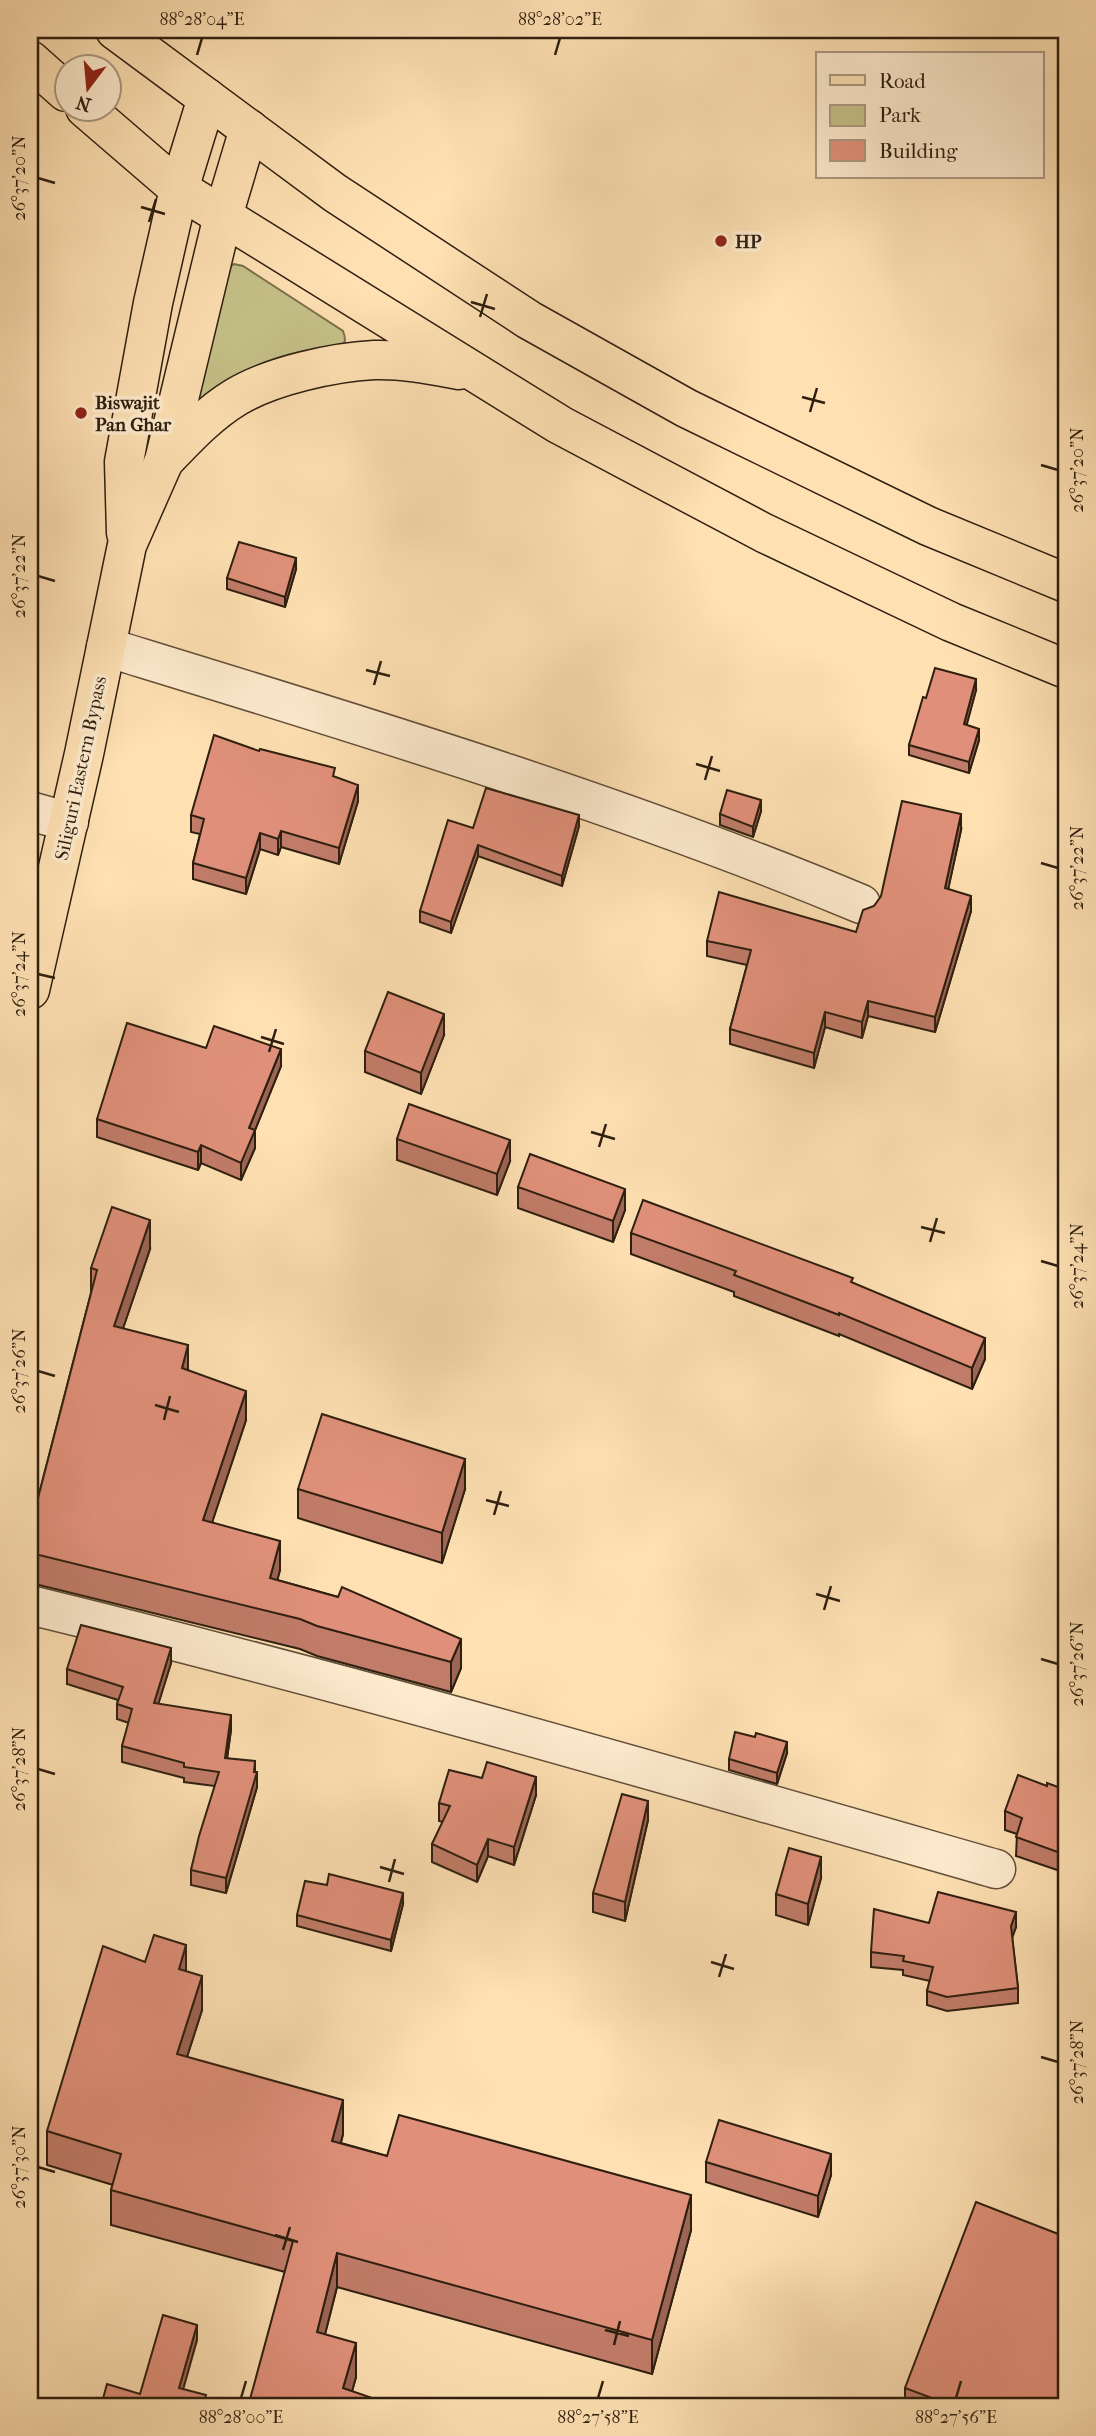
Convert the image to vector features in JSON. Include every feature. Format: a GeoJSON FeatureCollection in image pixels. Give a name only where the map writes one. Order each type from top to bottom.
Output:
{"type":"FeatureCollection","features":[{"type":"Feature","properties":{"kind":"main road"},"geometry":{"type":"LineString","coordinates":[[115,30],[335,193],[528,320],[686,408],[928,526],[1066,583]]}},
{"type":"Feature","properties":{"kind":"main road"},"geometry":{"type":"LineString","coordinates":[[30,61],[52,80]]}},
{"type":"Feature","properties":{"kind":"main road","name":"Siliguri Eastern Bypass"},"geometry":{"type":"LineString","coordinates":[[127,545],[124,462],[153,303],[180,189],[207,98]]}},
{"type":"Feature","properties":{"kind":"main road"},"geometry":{"type":"LineString","coordinates":[[101,122],[180,189],[560,425],[764,533],[951,622],[1066,669]]}},
{"type":"Feature","properties":{"kind":"main road","name":"Siliguri Eastern Bypass"},"geometry":{"type":"LineString","coordinates":[[30,990],[69,822],[127,545],[164,461],[223,216],[249,129]]}},
{"type":"Feature","properties":{"kind":"main road"},"geometry":{"type":"LineString","coordinates":[[164,461],[203,422],[237,397],[299,371],[374,360],[420,363],[475,372]]}},
{"type":"Feature","properties":{"kind":"street"},"geometry":{"type":"LineString","coordinates":[[106,648],[457,757],[653,824],[862,904]]}},
{"type":"Feature","properties":{"kind":"street"},"geometry":{"type":"LineString","coordinates":[[30,811],[69,822]]}},
{"type":"Feature","properties":{"kind":"street"},"geometry":{"type":"LineString","coordinates":[[30,1605],[221,1651],[646,1768],[996,1869]]}},
{"type":"Feature","properties":{"kind":"green space"},"geometry":{"type":"Polygon","coordinates":[[[234,264],[243,266],[343,331],[345,341],[338,348],[304,351],[262,364],[237,376],[201,402],[197,400],[230,267],[234,264]]]}},
{"type":"Feature","properties":{"kind":"building"},"geometry":{"type":"Polygon","coordinates":[[[1066,392],[1066,412],[1060,410],[1066,392]]]}},
{"type":"Feature","properties":{"kind":"building"},"geometry":{"type":"Polygon","coordinates":[[[239,542],[296,558],[285,597],[227,578],[239,542]]]}},
{"type":"Feature","properties":{"kind":"building"},"geometry":{"type":"Polygon","coordinates":[[[935,668],[976,679],[964,724],[979,729],[969,762],[909,745],[935,668]]]}},
{"type":"Feature","properties":{"kind":"building"},"geometry":{"type":"Polygon","coordinates":[[[214,735],[259,751],[260,749],[335,768],[333,776],[358,785],[339,848],[281,831],[278,839],[260,833],[246,878],[193,863],[204,819],[191,815],[214,735]]]}},
{"type":"Feature","properties":{"kind":"building"},"geometry":{"type":"Polygon","coordinates":[[[486,788],[579,815],[562,876],[478,845],[451,922],[420,911],[448,820],[473,828],[486,788]]]}},
{"type":"Feature","properties":{"kind":"building"},"geometry":{"type":"Polygon","coordinates":[[[727,790],[761,800],[753,827],[720,814],[727,790]]]}},
{"type":"Feature","properties":{"kind":"building"},"geometry":{"type":"Polygon","coordinates":[[[902,801],[961,814],[945,888],[971,896],[935,1017],[868,1001],[862,1022],[825,1012],[814,1053],[730,1029],[751,950],[707,941],[719,892],[856,932],[863,910],[874,906],[881,896],[902,801]]]}},
{"type":"Feature","properties":{"kind":"building"},"geometry":{"type":"Polygon","coordinates":[[[388,992],[444,1014],[421,1073],[365,1051],[388,992]]]}},
{"type":"Feature","properties":{"kind":"building"},"geometry":{"type":"Polygon","coordinates":[[[127,1023],[206,1048],[214,1026],[281,1049],[249,1128],[255,1130],[241,1163],[201,1145],[198,1152],[97,1119],[127,1023]]]}},
{"type":"Feature","properties":{"kind":"building"},"geometry":{"type":"Polygon","coordinates":[[[409,1104],[510,1140],[497,1174],[397,1139],[409,1104]]]}},
{"type":"Feature","properties":{"kind":"building"},"geometry":{"type":"Polygon","coordinates":[[[530,1154],[625,1189],[613,1221],[518,1187],[530,1154]]]}},
{"type":"Feature","properties":{"kind":"building"},"geometry":{"type":"Polygon","coordinates":[[[643,1200],[853,1278],[851,1282],[985,1338],[972,1368],[839,1313],[734,1275],[736,1271],[631,1233],[643,1200]]]}},
{"type":"Feature","properties":{"kind":"building"},"geometry":{"type":"Polygon","coordinates":[[[112,1207],[150,1220],[114,1326],[188,1345],[182,1368],[246,1391],[203,1520],[280,1541],[270,1578],[338,1597],[342,1587],[461,1639],[451,1662],[300,1619],[30,1554],[30,1529],[97,1270],[91,1268],[112,1207]]]}},
{"type":"Feature","properties":{"kind":"building"},"geometry":{"type":"Polygon","coordinates":[[[322,1414],[465,1459],[442,1533],[298,1489],[322,1414]]]}},
{"type":"Feature","properties":{"kind":"building"},"geometry":{"type":"Polygon","coordinates":[[[81,1625],[171,1648],[154,1703],[231,1715],[225,1758],[255,1761],[254,1772],[257,1772],[226,1878],[191,1870],[219,1772],[184,1767],[184,1763],[122,1746],[132,1709],[117,1704],[123,1687],[67,1669],[81,1625]]]}},
{"type":"Feature","properties":{"kind":"building"},"geometry":{"type":"Polygon","coordinates":[[[735,1732],[755,1737],[756,1733],[787,1742],[777,1773],[729,1759],[735,1732]]]}},
{"type":"Feature","properties":{"kind":"building"},"geometry":{"type":"Polygon","coordinates":[[[487,1762],[536,1777],[514,1847],[488,1839],[477,1865],[432,1844],[450,1806],[439,1803],[449,1770],[482,1778],[487,1762]]]}},
{"type":"Feature","properties":{"kind":"building"},"geometry":{"type":"Polygon","coordinates":[[[1018,1775],[1066,1790],[1066,1855],[1016,1837],[1022,1818],[1005,1811],[1018,1775]]]}},
{"type":"Feature","properties":{"kind":"building"},"geometry":{"type":"Polygon","coordinates":[[[622,1794],[648,1801],[625,1902],[593,1893],[622,1794]]]}},
{"type":"Feature","properties":{"kind":"building"},"geometry":{"type":"Polygon","coordinates":[[[789,1848],[821,1857],[808,1904],[776,1894],[789,1848]]]}},
{"type":"Feature","properties":{"kind":"building"},"geometry":{"type":"Polygon","coordinates":[[[329,1874],[403,1893],[391,1940],[297,1915],[305,1881],[327,1885],[329,1874]]]}},
{"type":"Feature","properties":{"kind":"building"},"geometry":{"type":"Polygon","coordinates":[[[938,1892],[1016,1912],[1011,1926],[1018,1988],[947,1997],[927,1991],[933,1967],[903,1961],[904,1956],[871,1952],[874,1909],[929,1923],[938,1892]]]}},
{"type":"Feature","properties":{"kind":"building"},"geometry":{"type":"Polygon","coordinates":[[[154,1935],[186,1945],[179,1969],[202,1976],[177,2054],[343,2100],[332,2141],[387,2156],[399,2115],[691,2195],[652,2340],[337,2253],[317,2332],[356,2343],[343,2388],[378,2400],[375,2406],[257,2406],[249,2403],[293,2241],[111,2190],[121,2154],[47,2131],[103,1946],[145,1962],[154,1935]]]}},
{"type":"Feature","properties":{"kind":"building"},"geometry":{"type":"Polygon","coordinates":[[[719,2120],[831,2154],[818,2196],[706,2162],[719,2120]]]}},
{"type":"Feature","properties":{"kind":"building"},"geometry":{"type":"Polygon","coordinates":[[[976,2202],[1066,2237],[1066,2406],[953,2406],[905,2388],[976,2202]]]}},
{"type":"Feature","properties":{"kind":"building"},"geometry":{"type":"Polygon","coordinates":[[[163,2315],[197,2325],[179,2388],[206,2395],[203,2406],[101,2406],[107,2384],[140,2394],[163,2315]]]}},
{"type":"Feature","properties":{"kind":"place","name":"HP"},"geometry":{"type":"Point","coordinates":[721,241]}},
{"type":"Feature","properties":{"kind":"place","name":"Biswajit Pan Ghar"},"geometry":{"type":"Point","coordinates":[81,413]}}]}
